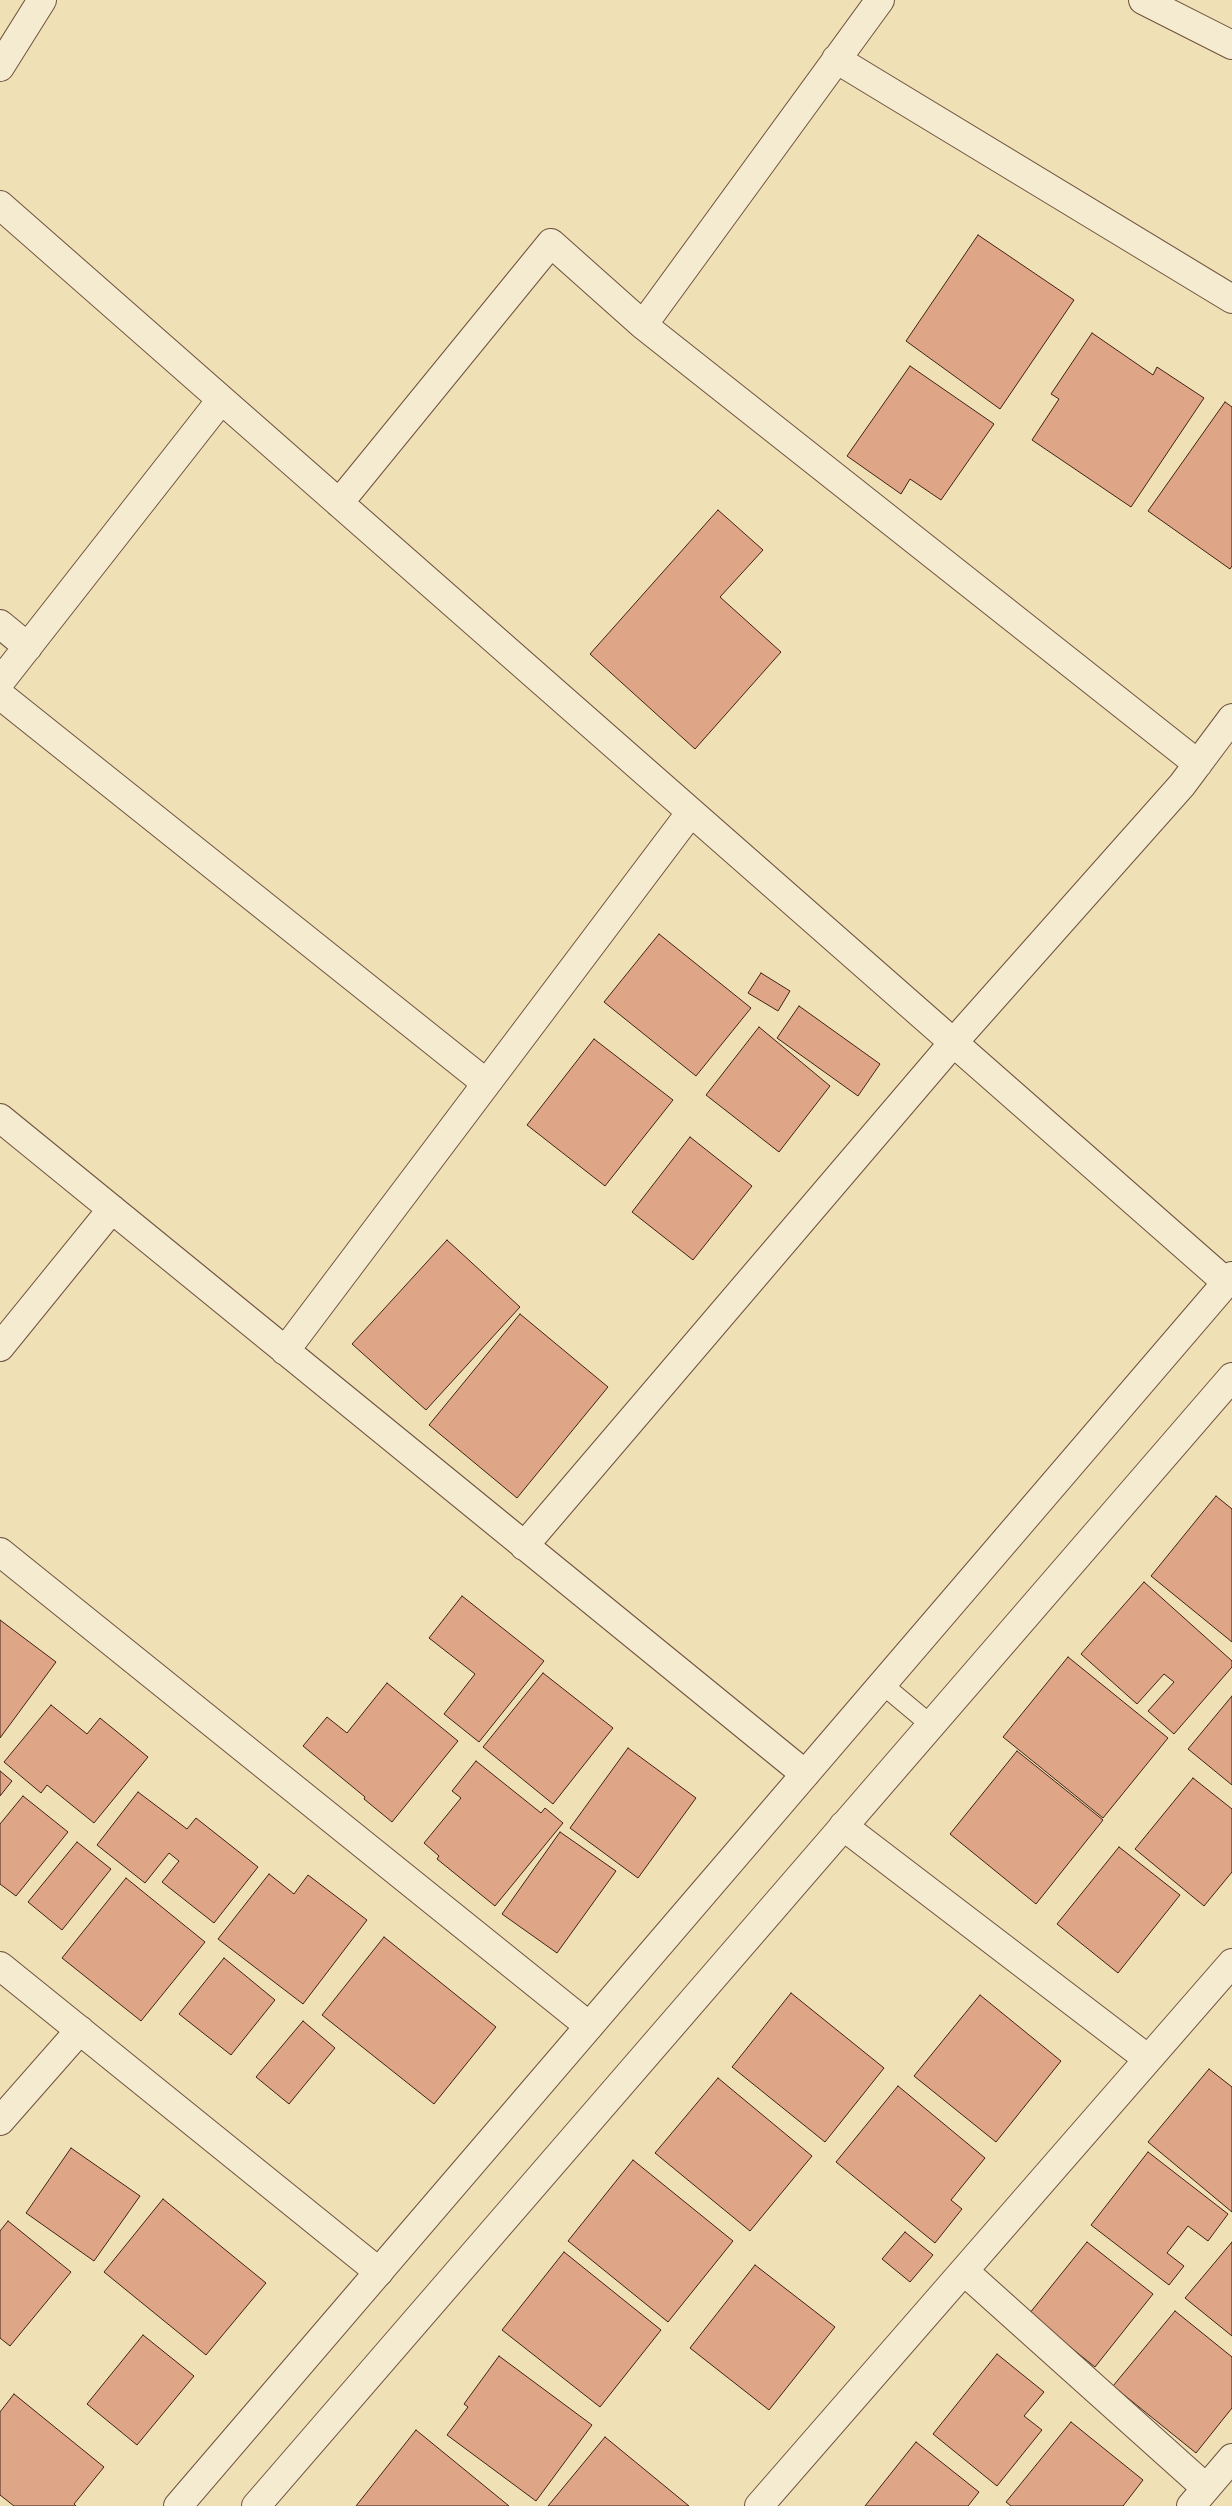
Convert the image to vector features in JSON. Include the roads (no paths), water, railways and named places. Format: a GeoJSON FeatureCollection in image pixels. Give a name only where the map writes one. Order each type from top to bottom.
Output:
{"type":"FeatureCollection","features":[{"type":"Feature","properties":{"kind":"street"},"geometry":{"type":"LineString","coordinates":[[0,67],[42,0]]}},
{"type":"Feature","properties":{"kind":"street"},"geometry":{"type":"LineString","coordinates":[[643,325],[880,0]]}},
{"type":"Feature","properties":{"kind":"street"},"geometry":{"type":"LineString","coordinates":[[1143,0],[1232,45]]}},
{"type":"Feature","properties":{"kind":"street"},"geometry":{"type":"LineString","coordinates":[[836,59],[1232,299]]}},
{"type":"Feature","properties":{"kind":"street"},"geometry":{"type":"LineString","coordinates":[[0,206],[954,1043],[1229,1279],[178,2506]]}},
{"type":"Feature","properties":{"kind":"street"},"geometry":{"type":"LineString","coordinates":[[339,503],[551,243],[643,325],[1198,764]]}},
{"type":"Feature","properties":{"kind":"street"},"geometry":{"type":"LineString","coordinates":[[0,682],[221,400]]}},
{"type":"Feature","properties":{"kind":"street"},"geometry":{"type":"LineString","coordinates":[[0,624],[28,647]]}},
{"type":"Feature","properties":{"kind":"street"},"geometry":{"type":"LineString","coordinates":[[0,695],[486,1083]]}},
{"type":"Feature","properties":{"kind":"street"},"geometry":{"type":"LineString","coordinates":[[524,1546],[954,1043],[1182,785],[1232,718]]}},
{"type":"Feature","properties":{"kind":"street"},"geometry":{"type":"LineString","coordinates":[[285,1350],[691,812]]}},
{"type":"Feature","properties":{"kind":"street"},"geometry":{"type":"LineString","coordinates":[[0,1118],[805,1774]]}},
{"type":"Feature","properties":{"kind":"street"},"geometry":{"type":"LineString","coordinates":[[0,1348],[112,1209]]}},
{"type":"Feature","properties":{"kind":"street"},"geometry":{"type":"LineString","coordinates":[[256,2506],[1232,1377]]}},
{"type":"Feature","properties":{"kind":"street"},"geometry":{"type":"LineString","coordinates":[[0,1552],[589,2026]]}},
{"type":"Feature","properties":{"kind":"street"},"geometry":{"type":"LineString","coordinates":[[843,1826],[1148,2059]]}},
{"type":"Feature","properties":{"kind":"street"},"geometry":{"type":"LineString","coordinates":[[759,2506],[1232,1963]]}},
{"type":"Feature","properties":{"kind":"street"},"geometry":{"type":"LineString","coordinates":[[0,1966],[379,2272]]}},
{"type":"Feature","properties":{"kind":"street"},"geometry":{"type":"LineString","coordinates":[[0,2121],[80,2030]]}},
{"type":"Feature","properties":{"kind":"street"},"geometry":{"type":"LineString","coordinates":[[964,2271],[1199,2497],[1232,2458]]}},
{"type":"Feature","properties":{"kind":"lane"},"geometry":{"type":"LineString","coordinates":[[882,1684],[931,1725]]}}]}
